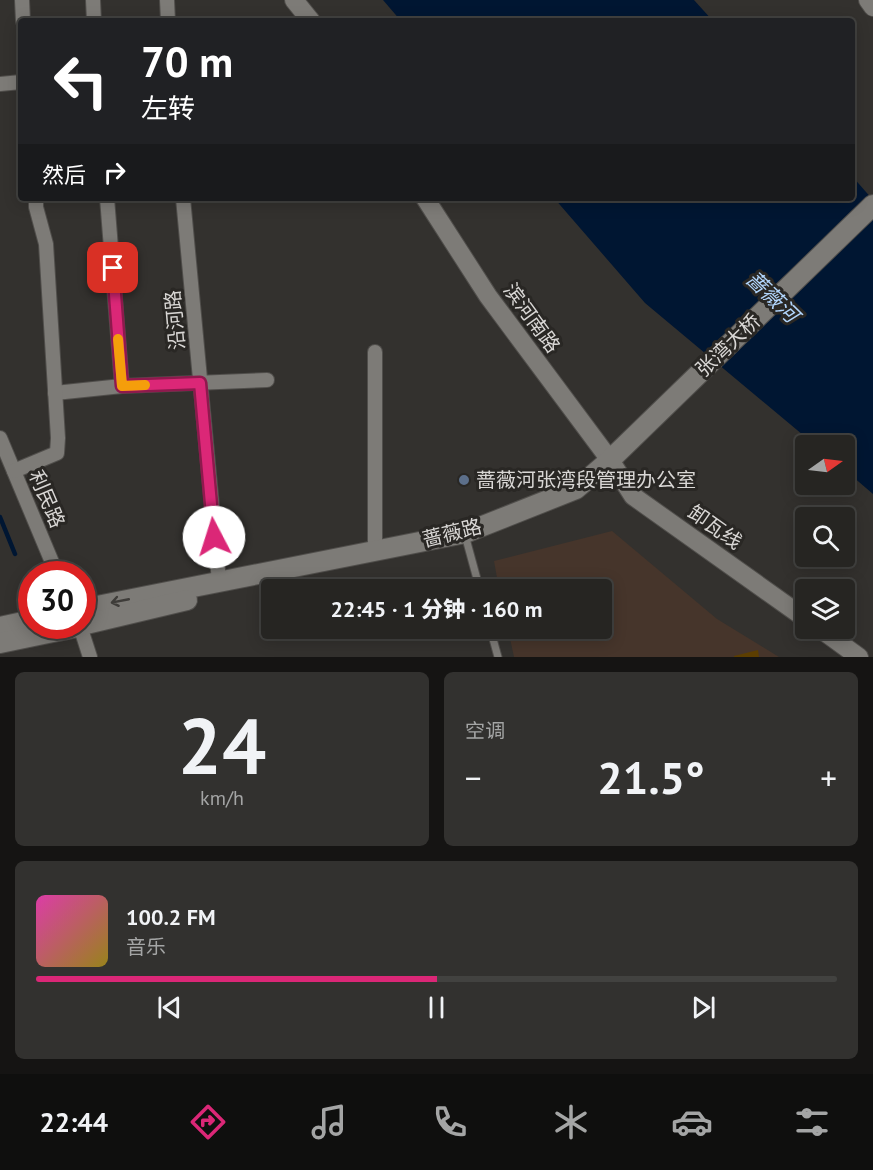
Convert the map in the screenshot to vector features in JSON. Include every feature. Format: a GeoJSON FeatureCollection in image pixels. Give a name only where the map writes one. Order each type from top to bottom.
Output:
{"type":"FeatureCollection","features":[{"type":"Feature","properties":{"kind":"main road","name":"张湾大桥"},"geometry":{"type":"LineString","coordinates":[[610,460],[873,204]]}},
{"type":"Feature","properties":{"kind":"main road","name":"蔷薇路"},"geometry":{"type":"LineString","coordinates":[[96,606],[465,533],[576,489],[610,460]]}},
{"type":"Feature","properties":{"kind":"main road","name":"蔷薇路"},"geometry":{"type":"LineString","coordinates":[[96,622],[227,591],[280,569]]}},
{"type":"Feature","properties":{"kind":"main road"},"geometry":{"type":"LineString","coordinates":[[0,627],[18,623]]}},
{"type":"Feature","properties":{"kind":"main road","name":"蔷薇路"},"geometry":{"type":"LineString","coordinates":[[0,644],[22,639]]}},
{"type":"Feature","properties":{"kind":"street"},"geometry":{"type":"LineString","coordinates":[[22,0],[23,18]]}},
{"type":"Feature","properties":{"kind":"street"},"geometry":{"type":"LineString","coordinates":[[93,0],[94,18]]}},
{"type":"Feature","properties":{"kind":"street"},"geometry":{"type":"LineString","coordinates":[[167,0],[168,18]]}},
{"type":"Feature","properties":{"kind":"street"},"geometry":{"type":"LineString","coordinates":[[294,0],[309,18]]}},
{"type":"Feature","properties":{"kind":"street"},"geometry":{"type":"LineString","coordinates":[[868,0],[873,7]]}},
{"type":"Feature","properties":{"kind":"street"},"geometry":{"type":"LineString","coordinates":[[0,84],[18,82]]}},
{"type":"Feature","properties":{"kind":"street"},"geometry":{"type":"LineString","coordinates":[[14,471],[57,453],[46,244],[36,201]]}},
{"type":"Feature","properties":{"kind":"street"},"geometry":{"type":"LineString","coordinates":[[107,201],[122,386]]}},
{"type":"Feature","properties":{"kind":"street","name":"沿河路"},"geometry":{"type":"LineString","coordinates":[[183,201],[219,581]]}},
{"type":"Feature","properties":{"kind":"street","name":"滨河南路"},"geometry":{"type":"LineString","coordinates":[[427,201],[488,297],[610,460]]}},
{"type":"Feature","properties":{"kind":"street"},"geometry":{"type":"LineString","coordinates":[[375,352],[375,550]]}},
{"type":"Feature","properties":{"kind":"street"},"geometry":{"type":"LineString","coordinates":[[55,393],[122,386],[267,380]]}},
{"type":"Feature","properties":{"kind":"street","name":"利民路"},"geometry":{"type":"LineString","coordinates":[[0,438],[52,561]]}},
{"type":"Feature","properties":{"kind":"street","name":"卸瓦线"},"geometry":{"type":"LineString","coordinates":[[610,460],[633,496],[795,611]]}},
{"type":"Feature","properties":{"kind":"street"},"geometry":{"type":"LineString","coordinates":[[85,639],[90,657]]}},
{"type":"Feature","properties":{"kind":"street"},"geometry":{"type":"LineString","coordinates":[[835,639],[860,657]]}},
{"type":"Feature","properties":{"kind":"lane"},"geometry":{"type":"LineString","coordinates":[[465,533],[477,579]]}},
{"type":"Feature","properties":{"kind":"lane"},"geometry":{"type":"LineString","coordinates":[[493,639],[498,657]]}},
{"type":"Feature","properties":{"kind":"shaded area"},"geometry":{"type":"Polygon","coordinates":[[[612,531],[717,619],[779,657],[514,657],[510,639],[612,639],[612,579],[497,579],[494,561],[612,531]]]}},
{"type":"Feature","properties":{"kind":"water"},"geometry":{"type":"Polygon","coordinates":[[[383,0],[694,0],[710,18],[398,18],[383,0]]]}},
{"type":"Feature","properties":{"kind":"water","name":"蔷薇河"},"geometry":{"type":"Polygon","coordinates":[[[855,179],[873,200],[873,494],[855,479],[855,435],[803,435],[645,303],[557,201],[855,201],[855,179]]]}},
{"type":"Feature","properties":{"kind":"building"},"geometry":{"type":"Polygon","coordinates":[[[758,650],[759,657],[734,657],[734,656],[758,650]]]}},
{"type":"Feature","properties":{"kind":"waterway"},"geometry":{"type":"LineString","coordinates":[[0,517],[15,554]]}},
{"type":"Feature","properties":{"kind":"slow traffic"},"geometry":{"type":"LineString","coordinates":[[118,339],[122,386],[145,385]]}},
{"type":"Feature","properties":{"kind":"place","name":"蔷薇河张湾段管理办公室"},"geometry":{"type":"Point","coordinates":[464,480]}},
{"type":"Feature","properties":{"kind":"route"},"geometry":{"type":"LineString","coordinates":[[113,268],[122,386],[200,383],[214,537]]}}]}
